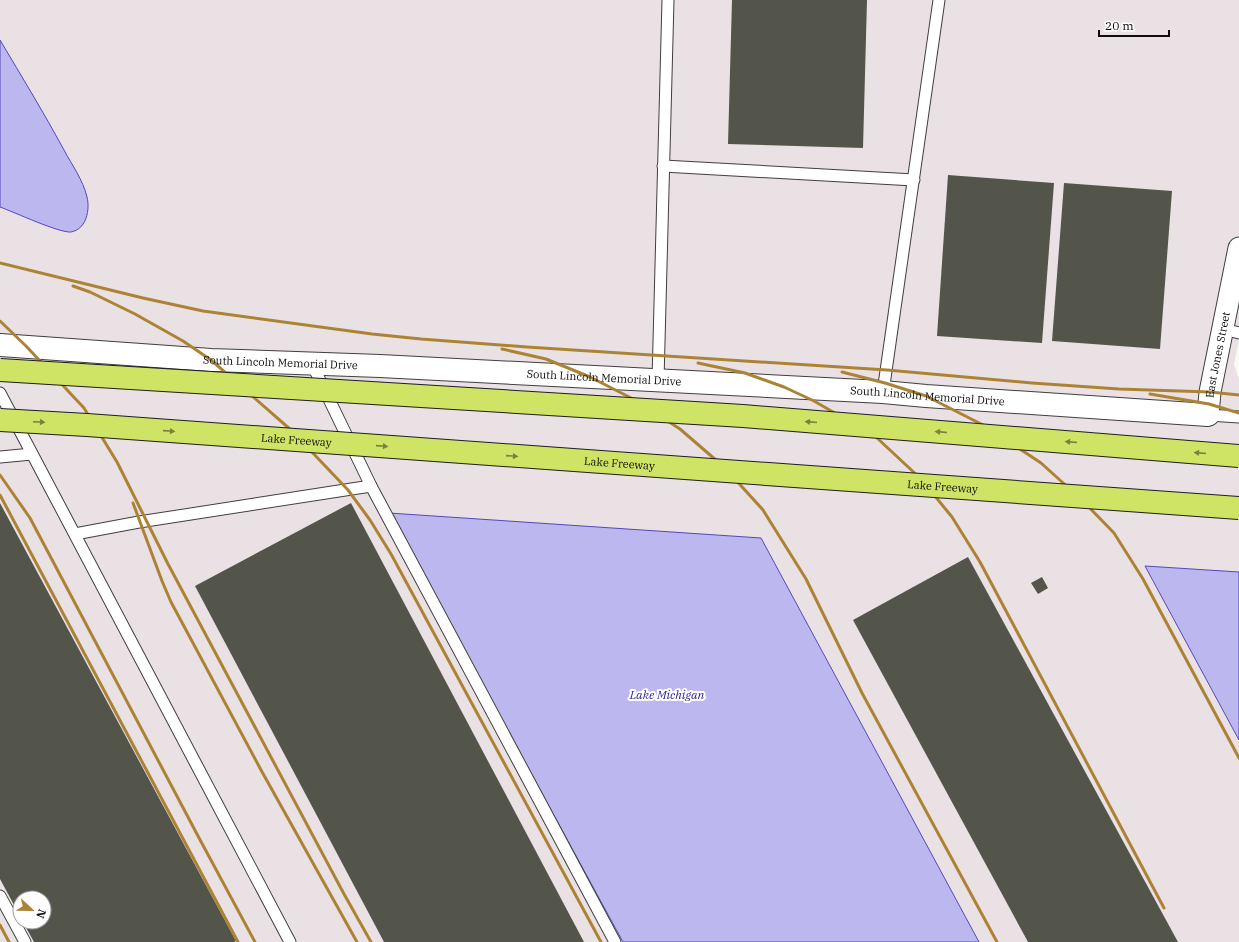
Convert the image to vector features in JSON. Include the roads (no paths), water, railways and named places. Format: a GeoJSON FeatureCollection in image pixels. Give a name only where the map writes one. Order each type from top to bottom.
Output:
{"type":"FeatureCollection","features":[{"type":"Feature","properties":{"kind":"highway"},"geometry":{"type":"LineString","coordinates":[[0,370],[743,416],[1239,456]]}},
{"type":"Feature","properties":{"kind":"highway","name":"Lake Freeway"},"geometry":{"type":"LineString","coordinates":[[0,420],[95,425],[1239,508]]}},
{"type":"Feature","properties":{"kind":"street","name":"East Jones Street"},"geometry":{"type":"LineString","coordinates":[[1208,415],[1210,392],[1231,331],[1239,248]]}},
{"type":"Feature","properties":{"kind":"street","name":"South Lincoln Memorial Drive"},"geometry":{"type":"LineString","coordinates":[[0,345],[211,360],[658,380],[883,392],[1208,415]]}},
{"type":"Feature","properties":{"kind":"lane"},"geometry":{"type":"LineString","coordinates":[[658,380],[668,0]]}},
{"type":"Feature","properties":{"kind":"lane"},"geometry":{"type":"LineString","coordinates":[[883,392],[939,0]]}},
{"type":"Feature","properties":{"kind":"lane"},"geometry":{"type":"LineString","coordinates":[[663,166],[914,180]]}},
{"type":"Feature","properties":{"kind":"lane"},"geometry":{"type":"LineString","coordinates":[[312,364],[371,486],[615,942]]}},
{"type":"Feature","properties":{"kind":"lane"},"geometry":{"type":"LineString","coordinates":[[0,393],[290,942]]}},
{"type":"Feature","properties":{"kind":"lane"},"geometry":{"type":"LineString","coordinates":[[1208,415],[1239,418]]}},
{"type":"Feature","properties":{"kind":"lane"},"geometry":{"type":"LineString","coordinates":[[0,457],[32,454]]}},
{"type":"Feature","properties":{"kind":"lane"},"geometry":{"type":"LineString","coordinates":[[75,534],[140,522],[371,486]]}},
{"type":"Feature","properties":{"kind":"lane"},"geometry":{"type":"LineString","coordinates":[[0,896],[25,942]]}},
{"type":"Feature","properties":{"kind":"water"},"geometry":{"type":"Polygon","coordinates":[[[0,40],[49,122],[83,185],[88,202],[86,218],[81,227],[71,232],[36,222],[0,207],[0,40]]]}},
{"type":"Feature","properties":{"kind":"water","name":"Lake Michigan"},"geometry":{"type":"Polygon","coordinates":[[[389,513],[761,538],[979,942],[623,942],[389,513]]]}},
{"type":"Feature","properties":{"kind":"water"},"geometry":{"type":"Polygon","coordinates":[[[1145,566],[1239,572],[1239,740],[1145,566]]]}},
{"type":"Feature","properties":{"kind":"railway"},"geometry":{"type":"LineString","coordinates":[[0,263],[203,311],[372,334],[527,347],[887,370],[1032,383],[1119,389],[1210,392],[1239,395]]}},
{"type":"Feature","properties":{"kind":"railway"},"geometry":{"type":"LineString","coordinates":[[73,286],[90,292],[135,314],[183,341],[211,360],[291,430],[348,490],[370,520],[391,554],[601,942]]}},
{"type":"Feature","properties":{"kind":"railway"},"geometry":{"type":"LineString","coordinates":[[0,321],[26,346],[84,408],[117,462],[168,564],[371,942]]}},
{"type":"Feature","properties":{"kind":"railway"},"geometry":{"type":"LineString","coordinates":[[502,349],[546,359],[590,377],[637,401],[680,429],[724,467],[763,510],[806,579],[862,693],[997,942]]}},
{"type":"Feature","properties":{"kind":"railway"},"geometry":{"type":"LineString","coordinates":[[698,363],[745,373],[784,387],[814,401],[876,437],[921,479],[952,517],[980,562],[1164,908]]}},
{"type":"Feature","properties":{"kind":"railway"},"geometry":{"type":"LineString","coordinates":[[842,372],[885,383],[926,396],[987,427],[1041,463],[1082,500],[1114,533],[1143,579],[1239,758]]}},
{"type":"Feature","properties":{"kind":"railway"},"geometry":{"type":"LineString","coordinates":[[1150,394],[1209,404],[1239,413]]}},
{"type":"Feature","properties":{"kind":"railway"},"geometry":{"type":"LineString","coordinates":[[0,475],[30,518],[255,942]]}},
{"type":"Feature","properties":{"kind":"railway"},"geometry":{"type":"LineString","coordinates":[[0,495],[238,942]]}},
{"type":"Feature","properties":{"kind":"railway"},"geometry":{"type":"LineString","coordinates":[[133,503],[171,602],[261,770],[357,942]]}},
{"type":"Feature","properties":{"kind":"railway"},"geometry":{"type":"LineString","coordinates":[[0,925],[9,942]]}}]}
